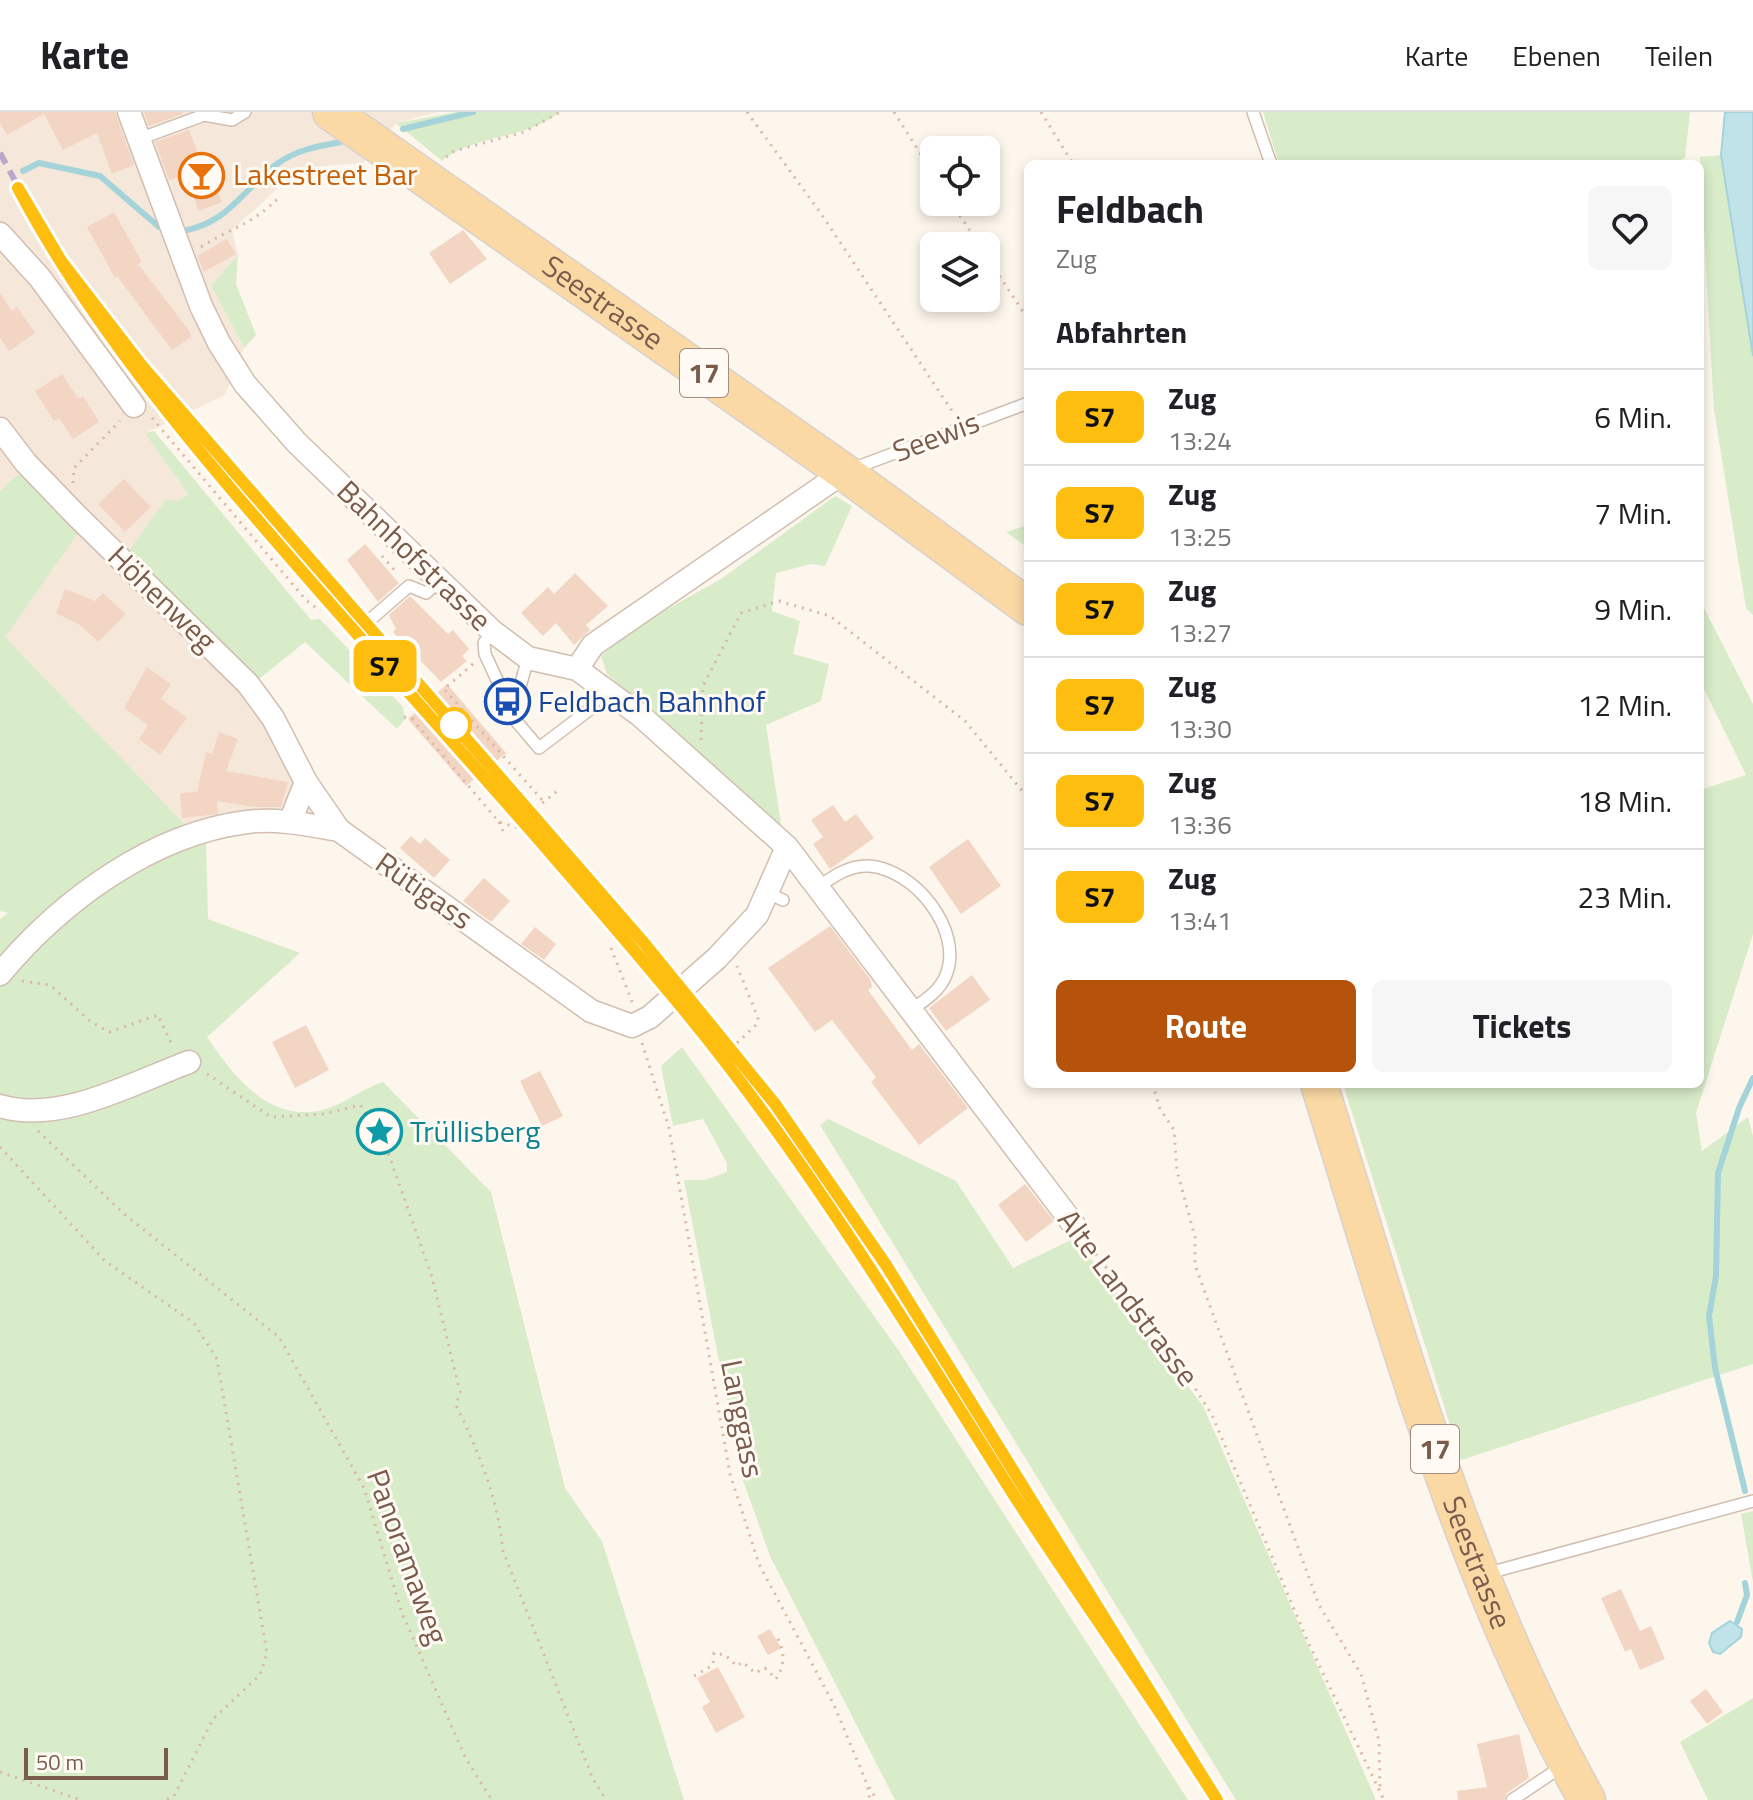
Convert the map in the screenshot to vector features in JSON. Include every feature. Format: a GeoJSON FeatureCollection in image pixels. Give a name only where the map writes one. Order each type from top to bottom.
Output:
{"type":"FeatureCollection","features":[{"type":"Feature","properties":{"kind":"main road","name":"Seestrasse"},"geometry":{"type":"LineString","coordinates":[[331,112],[425,175],[844,472],[1024,604]]}},
{"type":"Feature","properties":{"kind":"main road","name":"Seestrasse"},"geometry":{"type":"LineString","coordinates":[[1320,1088],[1437,1455],[1480,1576],[1587,1800]]}},
{"type":"Feature","properties":{"kind":"street","name":"Bahnhofstrasse"},"geometry":{"type":"LineString","coordinates":[[129,112],[167,220],[219,343],[261,405],[492,631],[528,658],[577,669]]}},
{"type":"Feature","properties":{"kind":"street"},"geometry":{"type":"LineString","coordinates":[[0,234],[40,278],[134,406]]}},
{"type":"Feature","properties":{"kind":"street","name":"Höhenweg"},"geometry":{"type":"LineString","coordinates":[[0,429],[26,463],[76,515],[248,684],[288,743],[306,782],[339,830]]}},
{"type":"Feature","properties":{"kind":"street"},"geometry":{"type":"LineString","coordinates":[[577,669],[593,645],[844,472]]}},
{"type":"Feature","properties":{"kind":"street","name":"Alte Landstrasse"},"geometry":{"type":"LineString","coordinates":[[577,669],[695,762],[787,847],[1074,1225]]}},
{"type":"Feature","properties":{"kind":"street"},"geometry":{"type":"LineString","coordinates":[[290,822],[306,782]]}},
{"type":"Feature","properties":{"kind":"street","name":"Rütigass"},"geometry":{"type":"LineString","coordinates":[[0,974],[56,915],[141,859],[221,827],[249,822],[290,822],[339,830],[591,1011],[640,1018]]}},
{"type":"Feature","properties":{"kind":"street"},"geometry":{"type":"LineString","coordinates":[[640,1018],[724,959],[757,915],[776,896],[787,847]]}},
{"type":"Feature","properties":{"kind":"street"},"geometry":{"type":"LineString","coordinates":[[0,1106],[22,1113],[61,1108],[189,1062]]}},
{"type":"Feature","properties":{"kind":"lane"},"geometry":{"type":"LineString","coordinates":[[139,139],[201,115],[232,120],[245,112]]}},
{"type":"Feature","properties":{"kind":"lane"},"geometry":{"type":"LineString","coordinates":[[1253,112],[1270,160]]}},
{"type":"Feature","properties":{"kind":"lane","name":"Seewis"},"geometry":{"type":"LineString","coordinates":[[844,472],[1024,404]]}},
{"type":"Feature","properties":{"kind":"lane"},"geometry":{"type":"LineString","coordinates":[[371,619],[409,586],[426,593],[439,581]]}},
{"type":"Feature","properties":{"kind":"lane"},"geometry":{"type":"LineString","coordinates":[[492,631],[484,643],[485,654],[516,721],[539,748],[589,710],[604,689]]}},
{"type":"Feature","properties":{"kind":"lane"},"geometry":{"type":"LineString","coordinates":[[516,721],[516,701],[528,658]]}},
{"type":"Feature","properties":{"kind":"lane"},"geometry":{"type":"LineString","coordinates":[[818,887],[843,871],[867,866],[893,873],[927,900],[945,935],[947,973],[935,992],[911,1010]]}},
{"type":"Feature","properties":{"kind":"lane"},"geometry":{"type":"LineString","coordinates":[[1480,1576],[1753,1501]]}},
{"type":"Feature","properties":{"kind":"lane"},"geometry":{"type":"LineString","coordinates":[[1512,1800],[1567,1763]]}},
{"type":"Feature","properties":{"kind":"path"},"geometry":{"type":"LineString","coordinates":[[425,175],[454,151],[524,132],[560,112]]}},
{"type":"Feature","properties":{"kind":"path"},"geometry":{"type":"LineString","coordinates":[[747,112],[822,215],[963,427]]}},
{"type":"Feature","properties":{"kind":"path"},"geometry":{"type":"LineString","coordinates":[[894,112],[920,153]]}},
{"type":"Feature","properties":{"kind":"path"},"geometry":{"type":"LineString","coordinates":[[1041,112],[1071,160]]}},
{"type":"Feature","properties":{"kind":"path"},"geometry":{"type":"LineString","coordinates":[[180,253],[252,222],[281,195]]}},
{"type":"Feature","properties":{"kind":"path"},"geometry":{"type":"LineString","coordinates":[[1000,277],[1024,313]]}},
{"type":"Feature","properties":{"kind":"path"},"geometry":{"type":"LineString","coordinates":[[76,515],[80,512],[71,496],[74,468],[134,406],[142,406],[306,600],[320,611]]}},
{"type":"Feature","properties":{"kind":"path"},"geometry":{"type":"LineString","coordinates":[[375,549],[409,586]]}},
{"type":"Feature","properties":{"kind":"path"},"geometry":{"type":"LineString","coordinates":[[701,741],[703,686],[741,613],[779,601],[830,616],[965,721],[1024,793]]}},
{"type":"Feature","properties":{"kind":"path"},"geometry":{"type":"LineString","coordinates":[[485,654],[444,689],[544,802]]}},
{"type":"Feature","properties":{"kind":"path"},"geometry":{"type":"LineString","coordinates":[[412,719],[419,713]]}},
{"type":"Feature","properties":{"kind":"path"},"geometry":{"type":"LineString","coordinates":[[404,717],[412,719],[499,822],[503,831]]}},
{"type":"Feature","properties":{"kind":"path"},"geometry":{"type":"LineString","coordinates":[[536,808],[560,789]]}},
{"type":"Feature","properties":{"kind":"path"},"geometry":{"type":"LineString","coordinates":[[499,822],[519,828]]}},
{"type":"Feature","properties":{"kind":"path","name":"Langgass"},"geometry":{"type":"LineString","coordinates":[[611,948],[640,1018],[642,1043],[669,1128],[730,1474],[759,1564],[834,1705],[867,1784],[870,1800]]}},
{"type":"Feature","properties":{"kind":"path"},"geometry":{"type":"LineString","coordinates":[[724,959],[741,970],[758,1018],[756,1025],[737,1043]]}},
{"type":"Feature","properties":{"kind":"path"},"geometry":{"type":"LineString","coordinates":[[0,974],[13,980],[50,985],[90,1021],[109,1032],[158,1015],[176,1053],[271,1117],[324,1114],[360,1105],[383,1138],[432,1277],[460,1392],[456,1405],[489,1480],[500,1517],[503,1551],[593,1779],[606,1800]]}},
{"type":"Feature","properties":{"kind":"path"},"geometry":{"type":"LineString","coordinates":[[1154,1088],[1159,1107],[1174,1130],[1177,1171],[1195,1237],[1195,1265],[1319,1605],[1361,1674],[1379,1741],[1380,1791]]}},
{"type":"Feature","properties":{"kind":"path","name":"Panoramaweg"},"geometry":{"type":"LineString","coordinates":[[22,1113],[124,1214],[279,1337],[364,1488],[402,1613],[466,1759],[492,1800]]}},
{"type":"Feature","properties":{"kind":"path"},"geometry":{"type":"LineString","coordinates":[[0,1147],[105,1261],[194,1323],[217,1359],[267,1653],[260,1675],[213,1719],[174,1796],[166,1800]]}},
{"type":"Feature","properties":{"kind":"path","name":"Alte Landstrasse"},"geometry":{"type":"LineString","coordinates":[[1074,1225],[1183,1369],[1212,1415],[1308,1642],[1384,1800]]}},
{"type":"Feature","properties":{"kind":"path"},"geometry":{"type":"LineString","coordinates":[[694,1676],[713,1665],[714,1653],[725,1655],[737,1666],[743,1662],[755,1673],[765,1668],[776,1679],[783,1668],[783,1648],[777,1637]]}},
{"type":"Feature","properties":{"kind":"path"},"geometry":{"type":"LineString","coordinates":[[0,1772],[81,1800]]}},
{"type":"Feature","properties":{"kind":"path"},"geometry":{"type":"LineString","coordinates":[[867,1784],[877,1800]]}},
{"type":"Feature","properties":{"kind":"shaded area"},"geometry":{"type":"Polygon","coordinates":[[[0,112],[438,112],[396,123],[363,163],[300,168],[232,230],[238,255],[211,285],[244,348],[225,395],[146,433],[188,494],[177,501],[254,683],[345,827],[191,831],[4,637],[81,529],[17,475],[0,491],[0,112]]]}},
{"type":"Feature","properties":{"kind":"green space"},"geometry":{"type":"Polygon","coordinates":[[[457,112],[560,112],[531,128],[469,146],[442,161],[396,123],[457,112]]]}},
{"type":"Feature","properties":{"kind":"green space"},"geometry":{"type":"Polygon","coordinates":[[[1263,112],[1690,112],[1685,158],[1679,160],[1278,160],[1263,112]]]}},
{"type":"Feature","properties":{"kind":"green space"},"geometry":{"type":"Polygon","coordinates":[[[1721,155],[1730,160],[1753,198],[1753,615],[1746,608],[1714,410],[1704,229],[1704,160],[1700,157],[1721,155]]]}},
{"type":"Feature","properties":{"kind":"green space"},"geometry":{"type":"Polygon","coordinates":[[[238,255],[236,284],[256,335],[244,348],[211,285],[238,255]]]}},
{"type":"Feature","properties":{"kind":"green space"},"geometry":{"type":"Polygon","coordinates":[[[154,431],[311,620],[320,619],[403,707],[405,719],[397,729],[305,642],[254,683],[126,555],[166,499],[177,501],[188,494],[145,433],[154,431]]]}},
{"type":"Feature","properties":{"kind":"green space"},"geometry":{"type":"Polygon","coordinates":[[[17,475],[27,475],[81,529],[5,637],[191,831],[206,840],[208,919],[300,953],[207,1037],[242,1082],[271,1104],[288,1110],[306,1112],[326,1109],[383,1082],[491,1192],[565,1488],[602,1541],[684,1800],[0,1800],[0,919],[8,913],[0,911],[0,491],[17,475]]]}},
{"type":"Feature","properties":{"kind":"green space"},"geometry":{"type":"Polygon","coordinates":[[[835,496],[852,506],[825,566],[811,564],[776,573],[772,611],[800,621],[793,654],[829,664],[821,701],[766,725],[782,831],[607,674],[601,656],[630,630],[721,579],[835,496]]]}},
{"type":"Feature","properties":{"kind":"green space"},"geometry":{"type":"Polygon","coordinates":[[[1024,526],[1024,545],[1006,532],[1024,526]]]}},
{"type":"Feature","properties":{"kind":"green space"},"geometry":{"type":"Polygon","coordinates":[[[1704,608],[1753,704],[1753,934],[1704,1088],[1704,789],[1746,775],[1704,689],[1704,608]]]}},
{"type":"Feature","properties":{"kind":"green space"},"geometry":{"type":"Polygon","coordinates":[[[682,1047],[899,1351],[1188,1800],[895,1800],[770,1556],[741,1475],[684,1180],[705,1180],[727,1172],[727,1163],[703,1119],[673,1126],[661,1066],[682,1047]]]}},
{"type":"Feature","properties":{"kind":"green space"},"geometry":{"type":"Polygon","coordinates":[[[1344,1088],[1704,1088],[1696,1113],[1702,1151],[1748,1117],[1753,1136],[1753,1364],[1461,1460],[1344,1088]]]}},
{"type":"Feature","properties":{"kind":"green space"},"geometry":{"type":"Polygon","coordinates":[[[828,1119],[956,1181],[1013,1268],[1075,1238],[1203,1406],[1376,1800],[1236,1800],[820,1125],[828,1119]]]}},
{"type":"Feature","properties":{"kind":"green space"},"geometry":{"type":"Polygon","coordinates":[[[1753,1511],[1753,1582],[1741,1514],[1753,1511]]]}},
{"type":"Feature","properties":{"kind":"green space"},"geometry":{"type":"Polygon","coordinates":[[[1753,1698],[1753,1800],[1708,1800],[1680,1742],[1753,1698]]]}},
{"type":"Feature","properties":{"kind":"water"},"geometry":{"type":"Polygon","coordinates":[[[1725,112],[1753,112],[1753,356],[1721,155],[1725,112]]]}},
{"type":"Feature","properties":{"kind":"water"},"geometry":{"type":"Polygon","coordinates":[[[1730,1621],[1742,1629],[1741,1637],[1720,1654],[1713,1652],[1709,1643],[1712,1633],[1730,1621]]]}},
{"type":"Feature","properties":{"kind":"building"},"geometry":{"type":"Polygon","coordinates":[[[0,112],[115,112],[134,165],[112,174],[97,133],[63,150],[44,114],[7,135],[0,123],[0,112]]]}},
{"type":"Feature","properties":{"kind":"building"},"geometry":{"type":"Polygon","coordinates":[[[144,112],[182,112],[183,114],[149,126],[144,112]]]}},
{"type":"Feature","properties":{"kind":"building"},"geometry":{"type":"Polygon","coordinates":[[[189,130],[202,164],[207,162],[222,202],[199,211],[193,195],[190,196],[179,177],[169,180],[155,142],[189,130]]]}},
{"type":"Feature","properties":{"kind":"building"},"geometry":{"type":"Polygon","coordinates":[[[114,212],[142,262],[138,264],[190,332],[191,337],[172,350],[117,276],[115,278],[87,227],[114,212]]]}},
{"type":"Feature","properties":{"kind":"building"},"geometry":{"type":"Polygon","coordinates":[[[463,230],[487,259],[450,284],[429,253],[463,230]]]}},
{"type":"Feature","properties":{"kind":"building"},"geometry":{"type":"Polygon","coordinates":[[[227,239],[236,254],[204,272],[197,256],[227,239]]]}},
{"type":"Feature","properties":{"kind":"building"},"geometry":{"type":"Polygon","coordinates":[[[0,293],[12,311],[17,307],[35,333],[9,351],[0,338],[0,293]]]}},
{"type":"Feature","properties":{"kind":"building"},"geometry":{"type":"Polygon","coordinates":[[[62,374],[78,399],[83,396],[99,422],[73,439],[59,418],[54,421],[35,391],[62,374]]]}},
{"type":"Feature","properties":{"kind":"building"},"geometry":{"type":"Polygon","coordinates":[[[124,479],[151,507],[125,532],[98,504],[124,479]]]}},
{"type":"Feature","properties":{"kind":"building"},"geometry":{"type":"Polygon","coordinates":[[[365,544],[399,583],[378,602],[347,560],[365,544]]]}},
{"type":"Feature","properties":{"kind":"building"},"geometry":{"type":"Polygon","coordinates":[[[575,573],[608,606],[586,625],[590,630],[574,645],[556,623],[543,636],[521,613],[548,587],[554,594],[575,573]]]}},
{"type":"Feature","properties":{"kind":"building"},"geometry":{"type":"Polygon","coordinates":[[[65,589],[95,601],[103,593],[126,614],[98,642],[80,625],[56,613],[65,589]]]}},
{"type":"Feature","properties":{"kind":"building"},"geometry":{"type":"Polygon","coordinates":[[[410,596],[448,634],[453,630],[469,649],[462,656],[467,661],[441,682],[393,632],[396,629],[389,615],[410,596]]]}},
{"type":"Feature","properties":{"kind":"building"},"geometry":{"type":"Polygon","coordinates":[[[147,667],[171,684],[161,699],[187,718],[160,755],[139,739],[148,725],[124,708],[147,667]]]}},
{"type":"Feature","properties":{"kind":"building"},"geometry":{"type":"Polygon","coordinates":[[[447,684],[506,753],[466,786],[408,719],[447,684]]]}},
{"type":"Feature","properties":{"kind":"building"},"geometry":{"type":"Polygon","coordinates":[[[219,732],[238,739],[226,771],[288,782],[281,807],[253,807],[217,801],[218,814],[182,818],[180,793],[197,792],[206,752],[212,754],[219,732]]]}},
{"type":"Feature","properties":{"kind":"building"},"geometry":{"type":"Polygon","coordinates":[[[833,805],[845,822],[856,814],[874,838],[830,869],[813,844],[823,837],[811,820],[833,805]]]}},
{"type":"Feature","properties":{"kind":"building"},"geometry":{"type":"Polygon","coordinates":[[[411,836],[420,844],[425,838],[450,860],[434,878],[400,848],[411,836]]]}},
{"type":"Feature","properties":{"kind":"building"},"geometry":{"type":"Polygon","coordinates":[[[968,839],[1001,886],[961,914],[929,867],[968,839]]]}},
{"type":"Feature","properties":{"kind":"building"},"geometry":{"type":"Polygon","coordinates":[[[484,878],[510,901],[491,922],[463,901],[484,878]]]}},
{"type":"Feature","properties":{"kind":"building"},"geometry":{"type":"Polygon","coordinates":[[[830,926],[870,979],[872,987],[868,990],[912,1050],[919,1044],[968,1108],[919,1145],[871,1082],[876,1077],[832,1020],[815,1032],[768,968],[830,926]]]}},
{"type":"Feature","properties":{"kind":"building"},"geometry":{"type":"Polygon","coordinates":[[[535,927],[556,944],[544,960],[521,944],[535,927]]]}},
{"type":"Feature","properties":{"kind":"building"},"geometry":{"type":"Polygon","coordinates":[[[972,975],[990,1000],[946,1031],[929,1008],[972,975]]]}},
{"type":"Feature","properties":{"kind":"building"},"geometry":{"type":"Polygon","coordinates":[[[306,1025],[329,1070],[295,1088],[272,1042],[306,1025]]]}},
{"type":"Feature","properties":{"kind":"building"},"geometry":{"type":"Polygon","coordinates":[[[540,1071],[563,1116],[542,1126],[520,1081],[540,1071]]]}},
{"type":"Feature","properties":{"kind":"building"},"geometry":{"type":"Polygon","coordinates":[[[1025,1184],[1054,1221],[1026,1242],[998,1205],[1025,1184]]]}},
{"type":"Feature","properties":{"kind":"building"},"geometry":{"type":"Polygon","coordinates":[[[1621,1589],[1640,1631],[1651,1626],[1665,1659],[1640,1670],[1631,1649],[1625,1652],[1601,1598],[1621,1589]]]}},
{"type":"Feature","properties":{"kind":"building"},"geometry":{"type":"Polygon","coordinates":[[[770,1629],[781,1648],[768,1655],[757,1636],[770,1629]]]}},
{"type":"Feature","properties":{"kind":"building"},"geometry":{"type":"Polygon","coordinates":[[[718,1667],[745,1717],[716,1733],[702,1707],[710,1702],[697,1678],[718,1667]]]}},
{"type":"Feature","properties":{"kind":"building"},"geometry":{"type":"Polygon","coordinates":[[[1706,1689],[1723,1712],[1707,1724],[1690,1701],[1706,1689]]]}},
{"type":"Feature","properties":{"kind":"building"},"geometry":{"type":"Polygon","coordinates":[[[1519,1734],[1529,1778],[1507,1793],[1504,1800],[1458,1800],[1457,1791],[1487,1787],[1477,1744],[1519,1734]]]}},
{"type":"Feature","properties":{"kind":"waterway"},"geometry":{"type":"LineString","coordinates":[[403,129],[473,112]]}},
{"type":"Feature","properties":{"kind":"waterway"},"geometry":{"type":"LineString","coordinates":[[183,231],[199,227],[224,213],[284,159],[308,149],[341,142]]}},
{"type":"Feature","properties":{"kind":"waterway"},"geometry":{"type":"LineString","coordinates":[[23,171],[39,163],[100,176],[159,227]]}},
{"type":"Feature","properties":{"kind":"waterway"},"geometry":{"type":"LineString","coordinates":[[1745,1491],[1715,1368],[1709,1316],[1716,1276],[1718,1173],[1739,1108],[1753,1078]]}},
{"type":"Feature","properties":{"kind":"waterway"},"geometry":{"type":"LineString","coordinates":[[1737,1622],[1747,1595],[1745,1583]]}},
{"type":"Feature","properties":{"kind":"railway"},"geometry":{"type":"LineString","coordinates":[[0,153],[59,262],[185,434],[650,969],[769,1117],[868,1261],[1017,1500],[1217,1800]]}},
{"type":"Feature","properties":{"kind":"railway"},"geometry":{"type":"LineString","coordinates":[[198,432],[628,924],[754,1076],[862,1228],[1046,1522]]}},
{"type":"Feature","properties":{"kind":"train","name":"S7"},"geometry":{"type":"LineString","coordinates":[[18,188],[61,261],[142,366],[693,1000],[775,1104],[886,1265],[1217,1800],[1017,1500],[868,1261],[769,1117],[650,969],[185,434],[134,369],[59,262],[34,219],[18,188]]}},
{"type":"Feature","properties":{"kind":"place","name":"Lakestreet Bar"},"geometry":{"type":"Point","coordinates":[202,175]}},
{"type":"Feature","properties":{"kind":"place","name":"Feldbach Bahnhof"},"geometry":{"type":"Point","coordinates":[507,702]}},
{"type":"Feature","properties":{"kind":"place","name":"Trüllisberg"},"geometry":{"type":"Point","coordinates":[379,1132]}}]}
